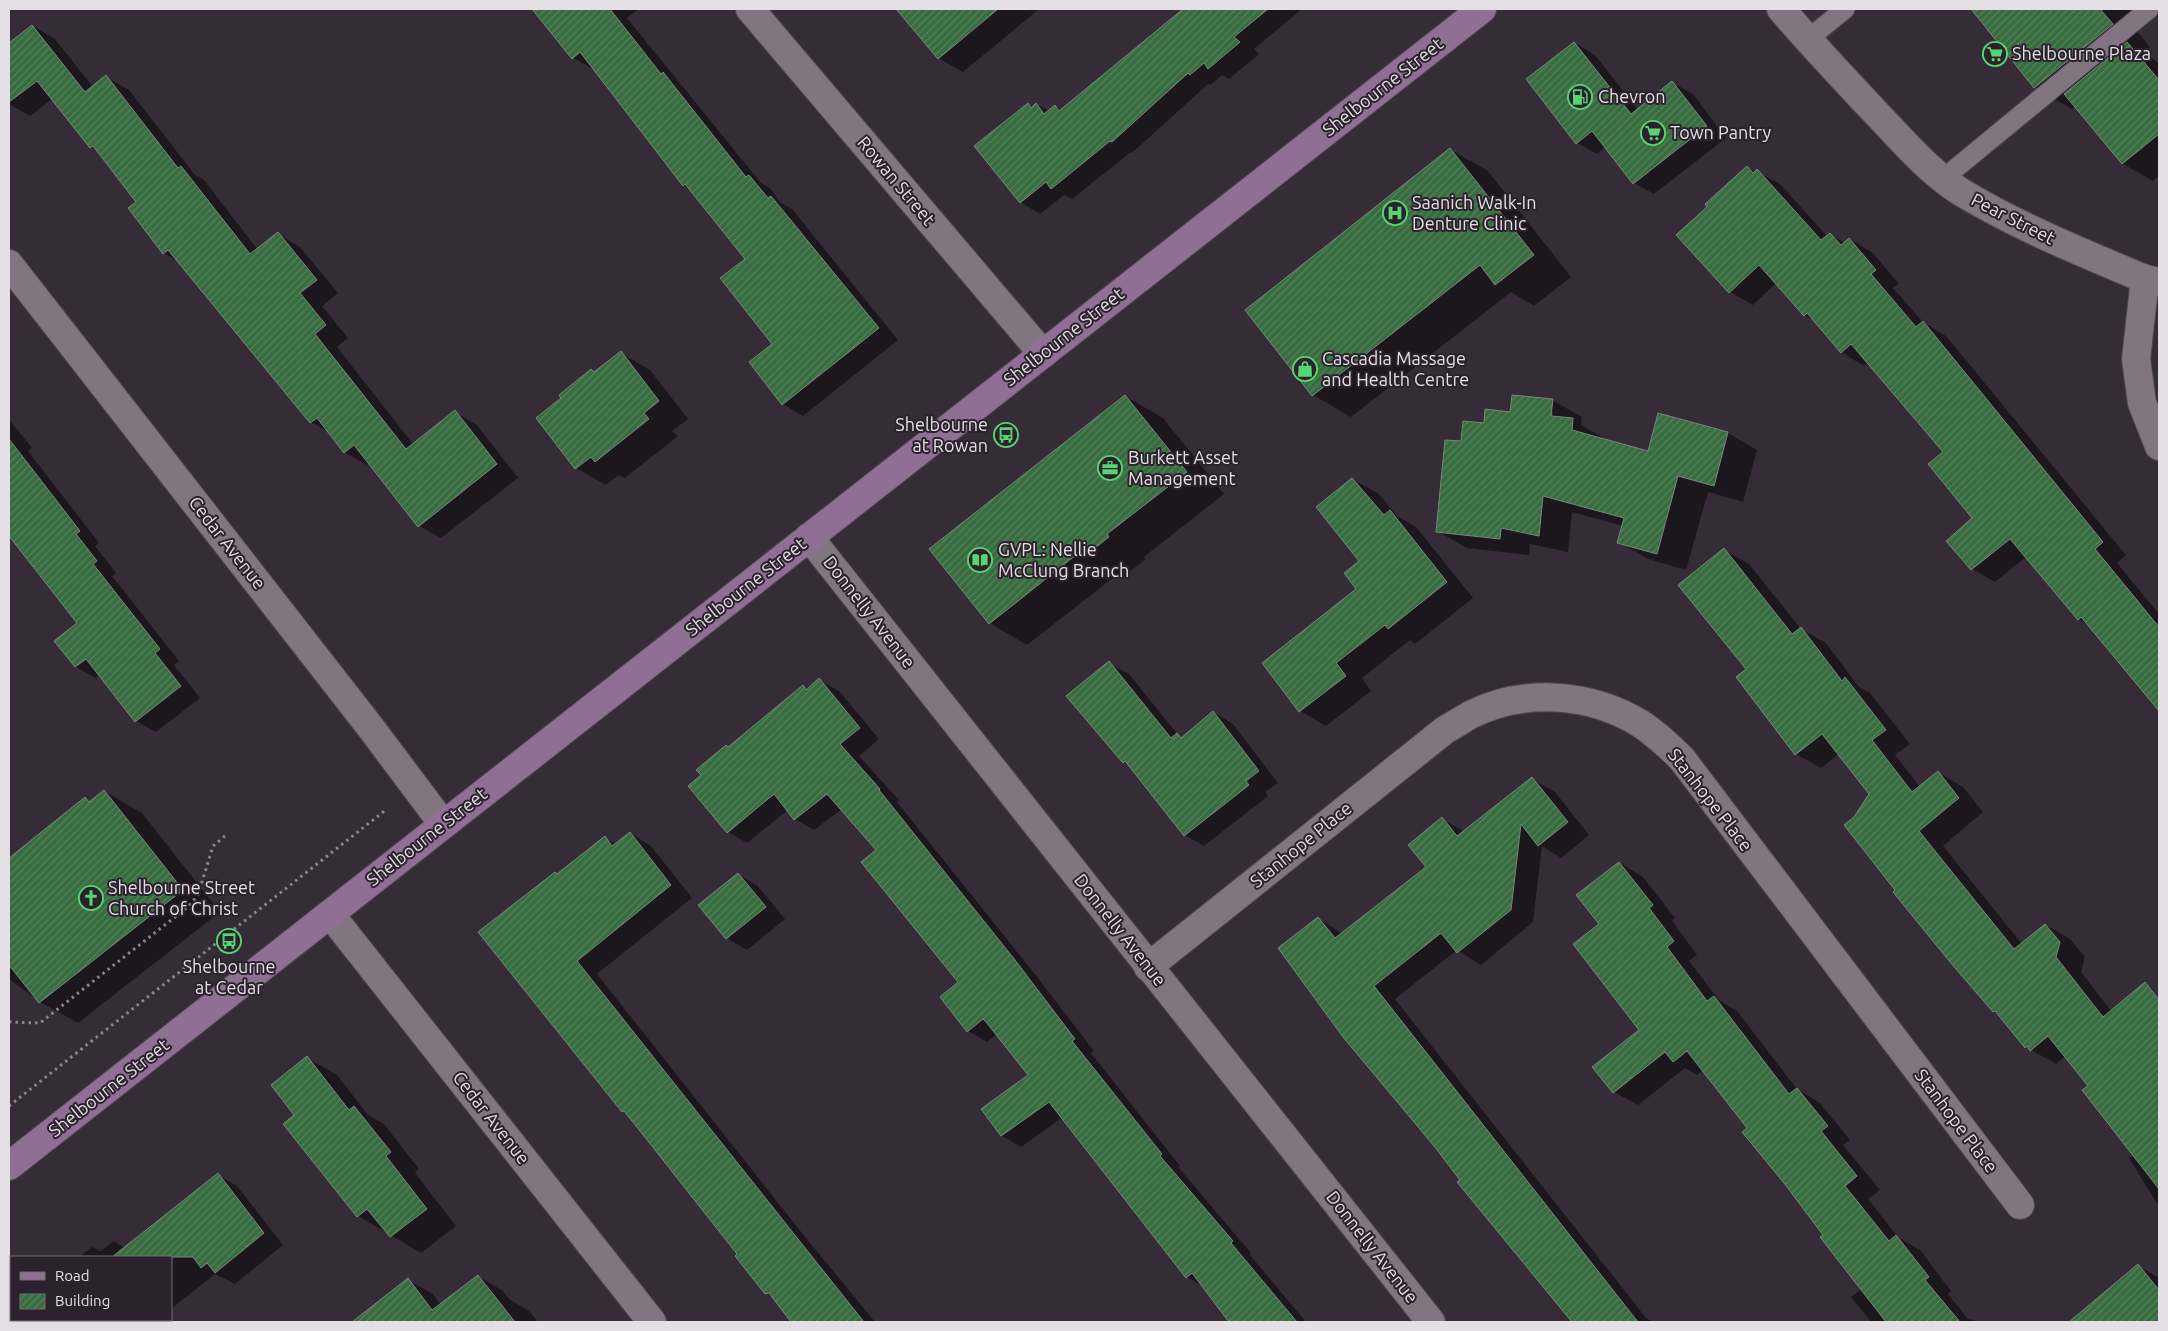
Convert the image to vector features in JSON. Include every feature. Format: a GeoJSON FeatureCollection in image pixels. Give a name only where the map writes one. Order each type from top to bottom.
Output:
{"type":"FeatureCollection","features":[{"type":"Feature","properties":{"kind":"main road","name":"Shelbourne Street"},"geometry":{"type":"LineString","coordinates":[[9,1166],[1482,9]]}},
{"type":"Feature","properties":{"kind":"street","name":"Rowan Street"},"geometry":{"type":"LineString","coordinates":[[750,9],[1042,354]]}},
{"type":"Feature","properties":{"kind":"street","name":"Pear Street"},"geometry":{"type":"LineString","coordinates":[[1781,9],[1807,40],[1902,140],[1960,191],[2040,235],[2152,281],[2136,359],[2142,403],[2159,446]]}},
{"type":"Feature","properties":{"kind":"street","name":"Cedar Avenue"},"geometry":{"type":"LineString","coordinates":[[9,264],[444,824]]}},
{"type":"Feature","properties":{"kind":"street","name":"Donnelly Avenue"},"geometry":{"type":"LineString","coordinates":[[809,537],[1431,1322]]}},
{"type":"Feature","properties":{"kind":"street","name":"Stanhope Place"},"geometry":{"type":"LineString","coordinates":[[1148,967],[1438,736],[1472,714],[1502,703],[1533,698],[1565,698],[1591,702],[1617,711],[1641,724],[1682,759],[2020,1205]]}},
{"type":"Feature","properties":{"kind":"street","name":"Cedar Avenue"},"geometry":{"type":"LineString","coordinates":[[330,914],[652,1322]]}},
{"type":"Feature","properties":{"kind":"lane"},"geometry":{"type":"LineString","coordinates":[[1807,40],[1845,9]]}},
{"type":"Feature","properties":{"kind":"lane"},"geometry":{"type":"LineString","coordinates":[[1944,178],[2148,9]]}},
{"type":"Feature","properties":{"kind":"path"},"geometry":{"type":"LineString","coordinates":[[9,1106],[388,808]]}},
{"type":"Feature","properties":{"kind":"path"},"geometry":{"type":"LineString","coordinates":[[9,1022],[40,1023],[189,906],[198,895],[213,846],[226,836]]}},
{"type":"Feature","properties":{"kind":"building"},"geometry":{"type":"Polygon","coordinates":[[[532,9],[610,9],[661,74],[663,72],[746,177],[749,175],[768,198],[771,196],[879,328],[782,405],[749,362],[772,344],[720,278],[745,259],[685,184],[683,186],[580,52],[572,59],[532,9]]]}},
{"type":"Feature","properties":{"kind":"building"},"geometry":{"type":"Polygon","coordinates":[[[896,9],[998,9],[938,59],[896,9]]]}},
{"type":"Feature","properties":{"kind":"building"},"geometry":{"type":"Polygon","coordinates":[[[1183,9],[1268,9],[1234,37],[1240,42],[1208,69],[1204,63],[1190,75],[1188,73],[1112,142],[1110,141],[1051,189],[1046,182],[1020,203],[974,146],[1028,103],[1031,108],[1036,103],[1044,114],[1055,105],[1059,111],[1183,9]]]}},
{"type":"Feature","properties":{"kind":"building"},"geometry":{"type":"Polygon","coordinates":[[[1971,9],[2100,9],[2113,24],[2034,88],[1971,9]]]}},
{"type":"Feature","properties":{"kind":"building"},"geometry":{"type":"Polygon","coordinates":[[[32,25],[85,92],[106,75],[178,168],[181,166],[250,254],[278,232],[317,280],[300,293],[326,325],[315,334],[406,449],[455,410],[497,464],[418,527],[354,445],[344,453],[317,418],[310,423],[168,250],[163,254],[128,208],[136,202],[93,146],[90,148],[37,81],[9,102],[9,43],[32,25]]]}},
{"type":"Feature","properties":{"kind":"building"},"geometry":{"type":"Polygon","coordinates":[[[1574,42],[1631,114],[1672,81],[1707,126],[1633,184],[1592,131],[1576,144],[1526,79],[1574,42]]]}},
{"type":"Feature","properties":{"kind":"building"},"geometry":{"type":"Polygon","coordinates":[[[2127,42],[2159,80],[2159,134],[2122,164],[2064,94],[2127,42]]]}},
{"type":"Feature","properties":{"kind":"building"},"geometry":{"type":"Polygon","coordinates":[[[1450,148],[1534,255],[1495,285],[1480,265],[1312,396],[1245,310],[1450,148]]]}},
{"type":"Feature","properties":{"kind":"building"},"geometry":{"type":"Polygon","coordinates":[[[1747,166],[1753,173],[1757,169],[1821,240],[1830,233],[1841,245],[1849,238],[1876,270],[1871,274],[1916,327],[1923,321],[2103,542],[2095,549],[2159,627],[2159,711],[2081,617],[2078,620],[2010,539],[1971,570],[1946,541],[1972,518],[1928,464],[1943,452],[1851,344],[1841,353],[1807,313],[1804,316],[1759,265],[1729,293],[1676,235],[1707,207],[1705,204],[1747,166]]]}},
{"type":"Feature","properties":{"kind":"building"},"geometry":{"type":"Polygon","coordinates":[[[621,351],[659,401],[644,413],[649,419],[595,462],[591,457],[575,469],[536,418],[561,398],[559,395],[591,369],[594,372],[621,351]]]}},
{"type":"Feature","properties":{"kind":"building"},"geometry":{"type":"Polygon","coordinates":[[[1125,395],[1187,472],[1107,534],[1109,537],[1085,556],[1081,551],[989,624],[929,549],[1125,395]]]}},
{"type":"Feature","properties":{"kind":"building"},"geometry":{"type":"Polygon","coordinates":[[[1512,395],[1553,399],[1551,416],[1573,418],[1572,430],[1648,451],[1658,413],[1728,432],[1714,486],[1678,476],[1657,554],[1617,543],[1624,518],[1543,496],[1539,536],[1501,528],[1500,539],[1436,532],[1445,440],[1461,441],[1463,421],[1484,423],[1485,409],[1510,412],[1512,395]]]}},
{"type":"Feature","properties":{"kind":"building"},"geometry":{"type":"Polygon","coordinates":[[[9,439],[80,531],[76,534],[97,561],[93,564],[160,649],[155,653],[181,686],[135,722],[86,659],[75,667],[54,641],[77,623],[9,536],[9,439]]]}},
{"type":"Feature","properties":{"kind":"building"},"geometry":{"type":"Polygon","coordinates":[[[1352,478],[1384,515],[1390,510],[1447,582],[1388,629],[1385,625],[1336,663],[1346,676],[1299,712],[1262,663],[1356,589],[1344,573],[1359,561],[1316,507],[1352,478]]]}},
{"type":"Feature","properties":{"kind":"building"},"geometry":{"type":"Polygon","coordinates":[[[1724,548],[1792,634],[1801,627],[1842,681],[1845,677],[1886,730],[1872,740],[1912,792],[1938,771],[1959,798],[1919,831],[2014,949],[2045,924],[2060,942],[2056,957],[2103,1017],[2145,982],[2159,1000],[2159,1189],[2082,1090],[2088,1086],[2048,1036],[2030,1051],[2027,1046],[2025,1048],[1995,1011],[1993,1012],[1950,962],[1893,892],[1895,890],[1844,825],[1854,817],[1869,794],[1822,734],[1795,755],[1736,677],[1746,669],[1678,585],[1724,548]]]}},
{"type":"Feature","properties":{"kind":"building"},"geometry":{"type":"Polygon","coordinates":[[[1109,661],[1171,738],[1177,733],[1181,738],[1213,711],[1259,771],[1246,781],[1249,785],[1184,836],[1125,761],[1123,763],[1066,696],[1109,661]]]}},
{"type":"Feature","properties":{"kind":"building"},"geometry":{"type":"Polygon","coordinates":[[[819,678],[860,728],[840,744],[880,789],[1015,960],[1075,1039],[1072,1041],[1162,1154],[1160,1156],[1233,1241],[1231,1243],[1297,1322],[1229,1322],[1192,1273],[1186,1278],[1049,1102],[1001,1136],[981,1109],[1028,1075],[983,1019],[967,1032],[940,997],[958,982],[861,862],[876,850],[827,794],[794,820],[774,794],[727,833],[688,786],[701,775],[696,770],[726,745],[728,747],[803,685],[806,690],[819,678]]]}},
{"type":"Feature","properties":{"kind":"building"},"geometry":{"type":"Polygon","coordinates":[[[1532,777],[1568,822],[1538,846],[1521,824],[1511,910],[1457,953],[1441,933],[1374,986],[1638,1322],[1572,1322],[1457,1182],[1460,1180],[1434,1146],[1343,1037],[1278,948],[1318,917],[1335,938],[1426,867],[1408,845],[1442,817],[1457,836],[1532,777]]]}},
{"type":"Feature","properties":{"kind":"building","name":"Shelbourne Street Church of Christ"},"geometry":{"type":"Polygon","coordinates":[[[104,790],[183,890],[39,1003],[9,965],[9,858],[85,797],[89,802],[104,790]]]}},
{"type":"Feature","properties":{"kind":"building"},"geometry":{"type":"Polygon","coordinates":[[[630,832],[671,885],[577,961],[864,1322],[791,1322],[769,1293],[765,1294],[735,1256],[737,1254],[644,1136],[624,1111],[622,1112],[478,932],[605,836],[612,846],[630,832]]]}},
{"type":"Feature","properties":{"kind":"building"},"geometry":{"type":"Polygon","coordinates":[[[1619,862],[1653,905],[1649,908],[1674,941],[1667,947],[1707,1001],[1714,996],[1789,1094],[1797,1088],[1828,1126],[1821,1131],[1857,1176],[1845,1186],[1889,1241],[1896,1235],[1929,1277],[1925,1280],[1960,1322],[1886,1322],[1820,1237],[1823,1235],[1784,1183],[1742,1132],[1747,1128],[1687,1051],[1673,1062],[1665,1052],[1613,1093],[1592,1067],[1639,1030],[1573,944],[1599,924],[1576,895],[1619,862]]]}},
{"type":"Feature","properties":{"kind":"building"},"geometry":{"type":"Polygon","coordinates":[[[738,873],[766,907],[726,939],[698,905],[738,873]]]}},
{"type":"Feature","properties":{"kind":"building"},"geometry":{"type":"Polygon","coordinates":[[[307,1056],[349,1110],[354,1106],[391,1152],[386,1156],[427,1209],[390,1237],[367,1209],[357,1217],[283,1124],[294,1115],[271,1085],[307,1056]]]}},
{"type":"Feature","properties":{"kind":"building"},"geometry":{"type":"Polygon","coordinates":[[[218,1173],[264,1233],[215,1273],[207,1263],[201,1268],[193,1257],[113,1256],[218,1173]]]}},
{"type":"Feature","properties":{"kind":"building"},"geometry":{"type":"Polygon","coordinates":[[[2138,1264],[2159,1290],[2159,1322],[2069,1322],[2138,1264]]]}},
{"type":"Feature","properties":{"kind":"building"},"geometry":{"type":"Polygon","coordinates":[[[478,1275],[515,1322],[352,1322],[408,1278],[432,1310],[478,1275]]]}},
{"type":"Feature","properties":{"kind":"place","name":"Shelbourne Plaza"},"geometry":{"type":"Point","coordinates":[1995,54]}},
{"type":"Feature","properties":{"kind":"place","name":"Chevron"},"geometry":{"type":"Point","coordinates":[1580,97]}},
{"type":"Feature","properties":{"kind":"place","name":"Town Pantry"},"geometry":{"type":"Point","coordinates":[1653,133]}},
{"type":"Feature","properties":{"kind":"place","name":"Saanich Walk-In Denture Clinic"},"geometry":{"type":"Point","coordinates":[1395,213]}},
{"type":"Feature","properties":{"kind":"place","name":"Cascadia Massage and Health Centre"},"geometry":{"type":"Point","coordinates":[1305,369]}},
{"type":"Feature","properties":{"kind":"place","name":"Shelbourne at Rowan"},"geometry":{"type":"Point","coordinates":[1006,435]}},
{"type":"Feature","properties":{"kind":"place","name":"Burkett Asset Management"},"geometry":{"type":"Point","coordinates":[1110,468]}},
{"type":"Feature","properties":{"kind":"place","name":"GVPL: Nellie McClung Branch"},"geometry":{"type":"Point","coordinates":[980,560]}},
{"type":"Feature","properties":{"kind":"place","name":"Shelbourne Street Church of Christ"},"geometry":{"type":"Point","coordinates":[91,898]}},
{"type":"Feature","properties":{"kind":"place","name":"Shelbourne at Cedar"},"geometry":{"type":"Point","coordinates":[229,941]}}]}
